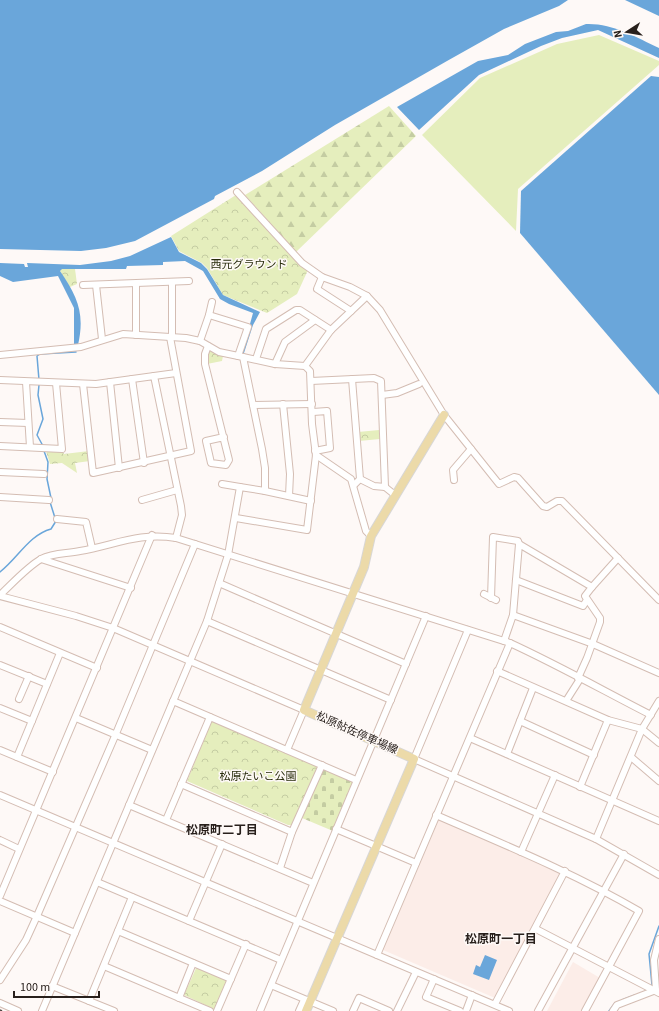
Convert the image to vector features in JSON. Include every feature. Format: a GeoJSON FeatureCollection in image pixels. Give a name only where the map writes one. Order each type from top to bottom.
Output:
{"type":"FeatureCollection","features":[{"type":"Feature","properties":{"kind":"main road","name":"松原帖佐停車場線"},"geometry":{"type":"LineString","coordinates":[[414,759],[304,710],[364,567],[371,536],[444,415]]}},
{"type":"Feature","properties":{"kind":"main road"},"geometry":{"type":"LineString","coordinates":[[310,1006],[337,938],[378,846],[414,759]]}},
{"type":"Feature","properties":{"kind":"street"},"geometry":{"type":"LineString","coordinates":[[237,192],[302,263],[322,277],[350,287],[367,296],[380,310],[444,415],[499,484],[514,477],[518,478],[543,506],[547,507],[557,501],[562,501],[659,600]]}},
{"type":"Feature","properties":{"kind":"street"},"geometry":{"type":"LineString","coordinates":[[322,277],[317,289],[351,311]]}},
{"type":"Feature","properties":{"kind":"street"},"geometry":{"type":"LineString","coordinates":[[83,285],[188,281]]}},
{"type":"Feature","properties":{"kind":"street"},"geometry":{"type":"LineString","coordinates":[[83,384],[93,473],[191,452],[176,373],[171,337],[172,282]]}},
{"type":"Feature","properties":{"kind":"street"},"geometry":{"type":"LineString","coordinates":[[136,284],[136,335]]}},
{"type":"Feature","properties":{"kind":"street"},"geometry":{"type":"LineString","coordinates":[[96,285],[102,339]]}},
{"type":"Feature","properties":{"kind":"street"},"geometry":{"type":"LineString","coordinates":[[305,366],[331,330],[367,296]]}},
{"type":"Feature","properties":{"kind":"street"},"geometry":{"type":"LineString","coordinates":[[200,341],[212,302]]}},
{"type":"Feature","properties":{"kind":"street"},"geometry":{"type":"LineString","coordinates":[[256,359],[266,329],[296,310],[300,310],[331,330]]}},
{"type":"Feature","properties":{"kind":"street"},"geometry":{"type":"LineString","coordinates":[[209,315],[248,327],[241,356],[253,405],[265,468],[265,492]]}},
{"type":"Feature","properties":{"kind":"street"},"geometry":{"type":"LineString","coordinates":[[275,364],[285,342],[315,320]]}},
{"type":"Feature","properties":{"kind":"street"},"geometry":{"type":"LineString","coordinates":[[0,355],[81,347],[102,339],[123,334],[171,337],[200,341],[219,352],[275,364],[305,366],[310,371],[316,453],[311,501],[306,530],[236,518]]}},
{"type":"Feature","properties":{"kind":"street"},"geometry":{"type":"LineString","coordinates":[[208,346],[205,354],[205,364],[224,437],[229,460],[226,465],[211,463],[206,441],[224,437]]}},
{"type":"Feature","properties":{"kind":"street"},"geometry":{"type":"LineString","coordinates":[[0,380],[83,384],[132,380],[176,373]]}},
{"type":"Feature","properties":{"kind":"street"},"geometry":{"type":"LineString","coordinates":[[154,376],[182,515],[176,538]]}},
{"type":"Feature","properties":{"kind":"street"},"geometry":{"type":"LineString","coordinates":[[311,381],[352,379],[378,379],[381,381],[385,487]]}},
{"type":"Feature","properties":{"kind":"street"},"geometry":{"type":"LineString","coordinates":[[352,379],[360,479],[354,485]]}},
{"type":"Feature","properties":{"kind":"street"},"geometry":{"type":"LineString","coordinates":[[132,380],[144,463]]}},
{"type":"Feature","properties":{"kind":"street"},"geometry":{"type":"LineString","coordinates":[[26,382],[30,447]]}},
{"type":"Feature","properties":{"kind":"street"},"geometry":{"type":"LineString","coordinates":[[110,382],[119,468]]}},
{"type":"Feature","properties":{"kind":"street"},"geometry":{"type":"LineString","coordinates":[[0,446],[62,449],[56,383]]}},
{"type":"Feature","properties":{"kind":"street"},"geometry":{"type":"LineString","coordinates":[[382,395],[397,393],[419,384]]}},
{"type":"Feature","properties":{"kind":"street"},"geometry":{"type":"LineString","coordinates":[[282,404],[290,474],[289,496]]}},
{"type":"Feature","properties":{"kind":"street"},"geometry":{"type":"LineString","coordinates":[[253,405],[312,404]]}},
{"type":"Feature","properties":{"kind":"street"},"geometry":{"type":"LineString","coordinates":[[313,412],[327,411],[330,448],[316,453]]}},
{"type":"Feature","properties":{"kind":"street"},"geometry":{"type":"LineString","coordinates":[[0,422],[28,423]]}},
{"type":"Feature","properties":{"kind":"street"},"geometry":{"type":"LineString","coordinates":[[454,480],[454,470],[471,449]]}},
{"type":"Feature","properties":{"kind":"street"},"geometry":{"type":"LineString","coordinates":[[316,453],[352,479],[366,530],[371,536]]}},
{"type":"Feature","properties":{"kind":"street"},"geometry":{"type":"LineString","coordinates":[[0,472],[44,474]]}},
{"type":"Feature","properties":{"kind":"street"},"geometry":{"type":"LineString","coordinates":[[360,479],[374,486],[385,487],[395,495]]}},
{"type":"Feature","properties":{"kind":"street"},"geometry":{"type":"LineString","coordinates":[[222,484],[311,501]]}},
{"type":"Feature","properties":{"kind":"street"},"geometry":{"type":"LineString","coordinates":[[42,1011],[207,621],[228,554],[236,518],[240,487]]}},
{"type":"Feature","properties":{"kind":"street"},"geometry":{"type":"LineString","coordinates":[[142,500],[177,490]]}},
{"type":"Feature","properties":{"kind":"street"},"geometry":{"type":"LineString","coordinates":[[0,498],[49,500]]}},
{"type":"Feature","properties":{"kind":"street"},"geometry":{"type":"LineString","coordinates":[[57,518],[86,522],[92,548]]}},
{"type":"Feature","properties":{"kind":"street"},"geometry":{"type":"LineString","coordinates":[[0,896],[131,588],[152,535]]}},
{"type":"Feature","properties":{"kind":"street"},"geometry":{"type":"LineString","coordinates":[[0,595],[33,564],[56,554],[80,552],[137,536],[152,535],[176,538],[352,595],[426,616],[507,642],[543,658],[651,715]]}},
{"type":"Feature","properties":{"kind":"street"},"geometry":{"type":"LineString","coordinates":[[484,594],[494,599],[493,537],[518,541],[520,544],[592,587]]}},
{"type":"Feature","properties":{"kind":"street"},"geometry":{"type":"LineString","coordinates":[[0,980],[26,940],[37,916],[74,826],[115,736],[152,644],[195,544]]}},
{"type":"Feature","properties":{"kind":"street"},"geometry":{"type":"LineString","coordinates":[[377,955],[497,672],[507,642],[513,615],[520,544]]}},
{"type":"Feature","properties":{"kind":"street"},"geometry":{"type":"LineString","coordinates":[[566,701],[579,678],[600,622],[600,618],[585,596],[618,558]]}},
{"type":"Feature","properties":{"kind":"street"},"geometry":{"type":"LineString","coordinates":[[42,559],[131,588]]}},
{"type":"Feature","properties":{"kind":"street"},"geometry":{"type":"LineString","coordinates":[[516,580],[583,606],[587,600]]}},
{"type":"Feature","properties":{"kind":"street"},"geometry":{"type":"LineString","coordinates":[[219,583],[406,664]]}},
{"type":"Feature","properties":{"kind":"street"},"geometry":{"type":"LineString","coordinates":[[0,595],[113,628],[191,660],[304,710],[287,750]]}},
{"type":"Feature","properties":{"kind":"street"},"geometry":{"type":"LineString","coordinates":[[513,615],[593,644],[659,673]]}},
{"type":"Feature","properties":{"kind":"street"},"geometry":{"type":"LineString","coordinates":[[260,1011],[426,616]]}},
{"type":"Feature","properties":{"kind":"street"},"geometry":{"type":"LineString","coordinates":[[207,621],[391,700]]}},
{"type":"Feature","properties":{"kind":"street"},"geometry":{"type":"LineString","coordinates":[[0,627],[97,668]]}},
{"type":"Feature","properties":{"kind":"street"},"geometry":{"type":"LineString","coordinates":[[468,630],[414,759],[539,812],[596,839],[659,874]]}},
{"type":"Feature","properties":{"kind":"street"},"geometry":{"type":"LineString","coordinates":[[17,757],[60,653]]}},
{"type":"Feature","properties":{"kind":"street"},"geometry":{"type":"LineString","coordinates":[[0,664],[47,684]]}},
{"type":"Feature","properties":{"kind":"street"},"geometry":{"type":"LineString","coordinates":[[497,672],[608,720],[642,729],[659,743]]}},
{"type":"Feature","properties":{"kind":"street"},"geometry":{"type":"LineString","coordinates":[[19,699],[29,676]]}},
{"type":"Feature","properties":{"kind":"street"},"geometry":{"type":"LineString","coordinates":[[507,754],[533,688]]}},
{"type":"Feature","properties":{"kind":"street"},"geometry":{"type":"LineString","coordinates":[[173,701],[356,780]]}},
{"type":"Feature","properties":{"kind":"street"},"geometry":{"type":"LineString","coordinates":[[596,839],[642,729],[651,715],[657,710],[659,701]]}},
{"type":"Feature","properties":{"kind":"street"},"geometry":{"type":"LineString","coordinates":[[0,708],[32,721]]}},
{"type":"Feature","properties":{"kind":"street"},"geometry":{"type":"LineString","coordinates":[[166,820],[210,716]]}},
{"type":"Feature","properties":{"kind":"street"},"geometry":{"type":"LineString","coordinates":[[76,718],[115,736],[152,750]]}},
{"type":"Feature","properties":{"kind":"street"},"geometry":{"type":"LineString","coordinates":[[580,786],[608,720]]}},
{"type":"Feature","properties":{"kind":"street"},"geometry":{"type":"LineString","coordinates":[[520,721],[594,755]]}},
{"type":"Feature","properties":{"kind":"street"},"geometry":{"type":"LineString","coordinates":[[470,738],[659,821]]}},
{"type":"Feature","properties":{"kind":"street"},"geometry":{"type":"LineString","coordinates":[[0,750],[53,772]]}},
{"type":"Feature","properties":{"kind":"street"},"geometry":{"type":"LineString","coordinates":[[630,757],[659,781]]}},
{"type":"Feature","properties":{"kind":"street"},"geometry":{"type":"LineString","coordinates":[[280,868],[292,832],[322,765]]}},
{"type":"Feature","properties":{"kind":"street"},"geometry":{"type":"LineString","coordinates":[[522,852],[555,775]]}},
{"type":"Feature","properties":{"kind":"street"},"geometry":{"type":"LineString","coordinates":[[181,784],[292,832]]}},
{"type":"Feature","properties":{"kind":"street"},"geometry":{"type":"LineString","coordinates":[[0,795],[509,1011]]}},
{"type":"Feature","properties":{"kind":"street"},"geometry":{"type":"LineString","coordinates":[[129,805],[314,883]]}},
{"type":"Feature","properties":{"kind":"street"},"geometry":{"type":"LineString","coordinates":[[436,816],[565,871],[603,890],[639,911],[585,1011]]}},
{"type":"Feature","properties":{"kind":"street"},"geometry":{"type":"LineString","coordinates":[[336,829],[416,863]]}},
{"type":"Feature","properties":{"kind":"street"},"geometry":{"type":"LineString","coordinates":[[0,840],[20,849]]}},
{"type":"Feature","properties":{"kind":"street"},"geometry":{"type":"LineString","coordinates":[[189,921],[222,844]]}},
{"type":"Feature","properties":{"kind":"street"},"geometry":{"type":"LineString","coordinates":[[538,1011],[624,854]]}},
{"type":"Feature","properties":{"kind":"street"},"geometry":{"type":"LineString","coordinates":[[495,1004],[565,871]]}},
{"type":"Feature","properties":{"kind":"street"},"geometry":{"type":"LineString","coordinates":[[97,882],[281,960]]}},
{"type":"Feature","properties":{"kind":"street"},"geometry":{"type":"LineString","coordinates":[[89,1001],[132,897]]}},
{"type":"Feature","properties":{"kind":"street"},"geometry":{"type":"LineString","coordinates":[[0,901],[75,933]]}},
{"type":"Feature","properties":{"kind":"street"},"geometry":{"type":"LineString","coordinates":[[536,928],[609,968],[658,991]]}},
{"type":"Feature","properties":{"kind":"street"},"geometry":{"type":"LineString","coordinates":[[118,931],[231,979]]}},
{"type":"Feature","properties":{"kind":"street"},"geometry":{"type":"LineString","coordinates":[[658,991],[654,960],[659,939]]}},
{"type":"Feature","properties":{"kind":"street"},"geometry":{"type":"LineString","coordinates":[[217,1011],[246,944]]}},
{"type":"Feature","properties":{"kind":"street"},"geometry":{"type":"LineString","coordinates":[[179,998],[193,963]]}},
{"type":"Feature","properties":{"kind":"street"},"geometry":{"type":"LineString","coordinates":[[104,966],[210,1011]]}},
{"type":"Feature","properties":{"kind":"street"},"geometry":{"type":"LineString","coordinates":[[397,1011],[416,972]]}},
{"type":"Feature","properties":{"kind":"street"},"geometry":{"type":"LineString","coordinates":[[434,979],[426,996],[460,1011]]}},
{"type":"Feature","properties":{"kind":"street"},"geometry":{"type":"LineString","coordinates":[[271,985],[310,1006],[333,1011]]}},
{"type":"Feature","properties":{"kind":"street"},"geometry":{"type":"LineString","coordinates":[[52,986],[114,1011]]}},
{"type":"Feature","properties":{"kind":"street"},"geometry":{"type":"LineString","coordinates":[[613,1011],[617,1005],[658,991]]}},
{"type":"Feature","properties":{"kind":"street"},"geometry":{"type":"LineString","coordinates":[[466,1011],[472,995]]}},
{"type":"Feature","properties":{"kind":"street"},"geometry":{"type":"LineString","coordinates":[[354,1011],[359,998],[389,1011]]}},
{"type":"Feature","properties":{"kind":"street"},"geometry":{"type":"LineString","coordinates":[[0,1003],[18,1011]]}},
{"type":"Feature","properties":{"kind":"street"},"geometry":{"type":"LineString","coordinates":[[298,1011],[310,1006]]}},
{"type":"Feature","properties":{"kind":"shaded area"},"geometry":{"type":"Polygon","coordinates":[[[439,819],[562,873],[495,998],[383,950],[439,819]]]}},
{"type":"Feature","properties":{"kind":"shaded area"},"geometry":{"type":"Polygon","coordinates":[[[573,962],[600,978],[582,1011],[547,1011],[573,962]]]}},
{"type":"Feature","properties":{"kind":"green space"},"geometry":{"type":"Polygon","coordinates":[[[599,35],[659,61],[659,65],[518,189],[516,231],[422,135],[480,78],[557,44],[599,35]]]}},
{"type":"Feature","properties":{"kind":"green space"},"geometry":{"type":"Polygon","coordinates":[[[389,106],[416,136],[296,252],[245,195],[389,106]]]}},
{"type":"Feature","properties":{"kind":"green space","name":"西元グラウンド"},"geometry":{"type":"Polygon","coordinates":[[[236,195],[308,270],[297,294],[267,313],[223,295],[207,268],[202,263],[179,251],[171,236],[236,195]]]}},
{"type":"Feature","properties":{"kind":"green space"},"geometry":{"type":"Polygon","coordinates":[[[61,269],[75,269],[77,284],[70,287],[60,271],[61,269]]]}},
{"type":"Feature","properties":{"kind":"green space"},"geometry":{"type":"Polygon","coordinates":[[[211,349],[223,356],[222,361],[207,364],[208,351],[211,349]]]}},
{"type":"Feature","properties":{"kind":"green space"},"geometry":{"type":"Polygon","coordinates":[[[379,430],[380,439],[359,441],[358,432],[379,430]]]}},
{"type":"Feature","properties":{"kind":"green space"},"geometry":{"type":"Polygon","coordinates":[[[46,451],[62,451],[64,454],[89,451],[90,461],[75,463],[77,473],[62,463],[50,464],[46,451]]]}},
{"type":"Feature","properties":{"kind":"green space","name":"松原たいこ公園"},"geometry":{"type":"Polygon","coordinates":[[[212,720],[315,765],[318,769],[294,825],[288,825],[187,781],[212,720]]]}},
{"type":"Feature","properties":{"kind":"green space"},"geometry":{"type":"Polygon","coordinates":[[[322,769],[354,782],[333,831],[302,818],[322,769]]]}},
{"type":"Feature","properties":{"kind":"green space"},"geometry":{"type":"Polygon","coordinates":[[[197,966],[228,980],[216,1010],[184,995],[197,966]]]}},
{"type":"Feature","properties":{"kind":"water"},"geometry":{"type":"Polygon","coordinates":[[[0,0],[568,0],[559,6],[504,29],[335,125],[262,171],[215,196],[214,199],[135,241],[106,248],[81,251],[0,249],[0,0]]]}},
{"type":"Feature","properties":{"kind":"water"},"geometry":{"type":"Polygon","coordinates":[[[625,0],[659,0],[659,16],[625,0]]]}},
{"type":"Feature","properties":{"kind":"water"},"geometry":{"type":"Polygon","coordinates":[[[586,24],[596,24],[614,28],[633,35],[659,48],[659,58],[598,30],[562,38],[541,46],[479,75],[419,130],[397,107],[478,61],[508,55],[525,44],[556,32],[568,31],[586,24]]]}},
{"type":"Feature","properties":{"kind":"water"},"geometry":{"type":"Polygon","coordinates":[[[651,76],[659,77],[659,395],[520,233],[521,191],[651,76]]]}},
{"type":"Feature","properties":{"kind":"water"},"geometry":{"type":"Polygon","coordinates":[[[171,237],[179,252],[201,263],[207,269],[223,295],[260,312],[253,325],[244,353],[242,353],[253,313],[220,299],[203,271],[185,261],[163,262],[163,265],[127,266],[126,269],[62,269],[60,271],[71,289],[80,315],[81,324],[78,345],[74,346],[74,308],[58,276],[13,282],[0,276],[0,263],[24,264],[25,267],[28,267],[27,263],[80,265],[111,261],[130,256],[171,237]]]}},
{"type":"Feature","properties":{"kind":"water"},"geometry":{"type":"Polygon","coordinates":[[[485,955],[497,960],[489,980],[473,974],[476,965],[480,967],[485,955]]]}},
{"type":"Feature","properties":{"kind":"waterway"},"geometry":{"type":"LineString","coordinates":[[39,380],[37,356],[40,354],[76,352]]}},
{"type":"Feature","properties":{"kind":"waterway"},"geometry":{"type":"LineString","coordinates":[[39,385],[38,395],[43,419],[37,435],[43,446]]}},
{"type":"Feature","properties":{"kind":"waterway"},"geometry":{"type":"LineString","coordinates":[[44,451],[48,462],[47,479],[51,498]]}},
{"type":"Feature","properties":{"kind":"waterway"},"geometry":{"type":"LineString","coordinates":[[0,572],[36,536],[51,529],[56,521],[50,502]]}},
{"type":"Feature","properties":{"kind":"waterway"},"geometry":{"type":"LineString","coordinates":[[652,985],[649,954],[659,926]]}},
{"type":"Feature","properties":{"kind":"waterway"},"geometry":{"type":"LineString","coordinates":[[622,1000],[635,995]]}},
{"type":"Feature","properties":{"kind":"waterway"},"geometry":{"type":"LineString","coordinates":[[609,1011],[615,1003]]}},
{"type":"Feature","properties":{"kind":"district","name":"松原町二丁目"},"geometry":{"type":"Point","coordinates":[222,830]}},
{"type":"Feature","properties":{"kind":"district","name":"松原町一丁目"},"geometry":{"type":"Point","coordinates":[501,939]}}]}
